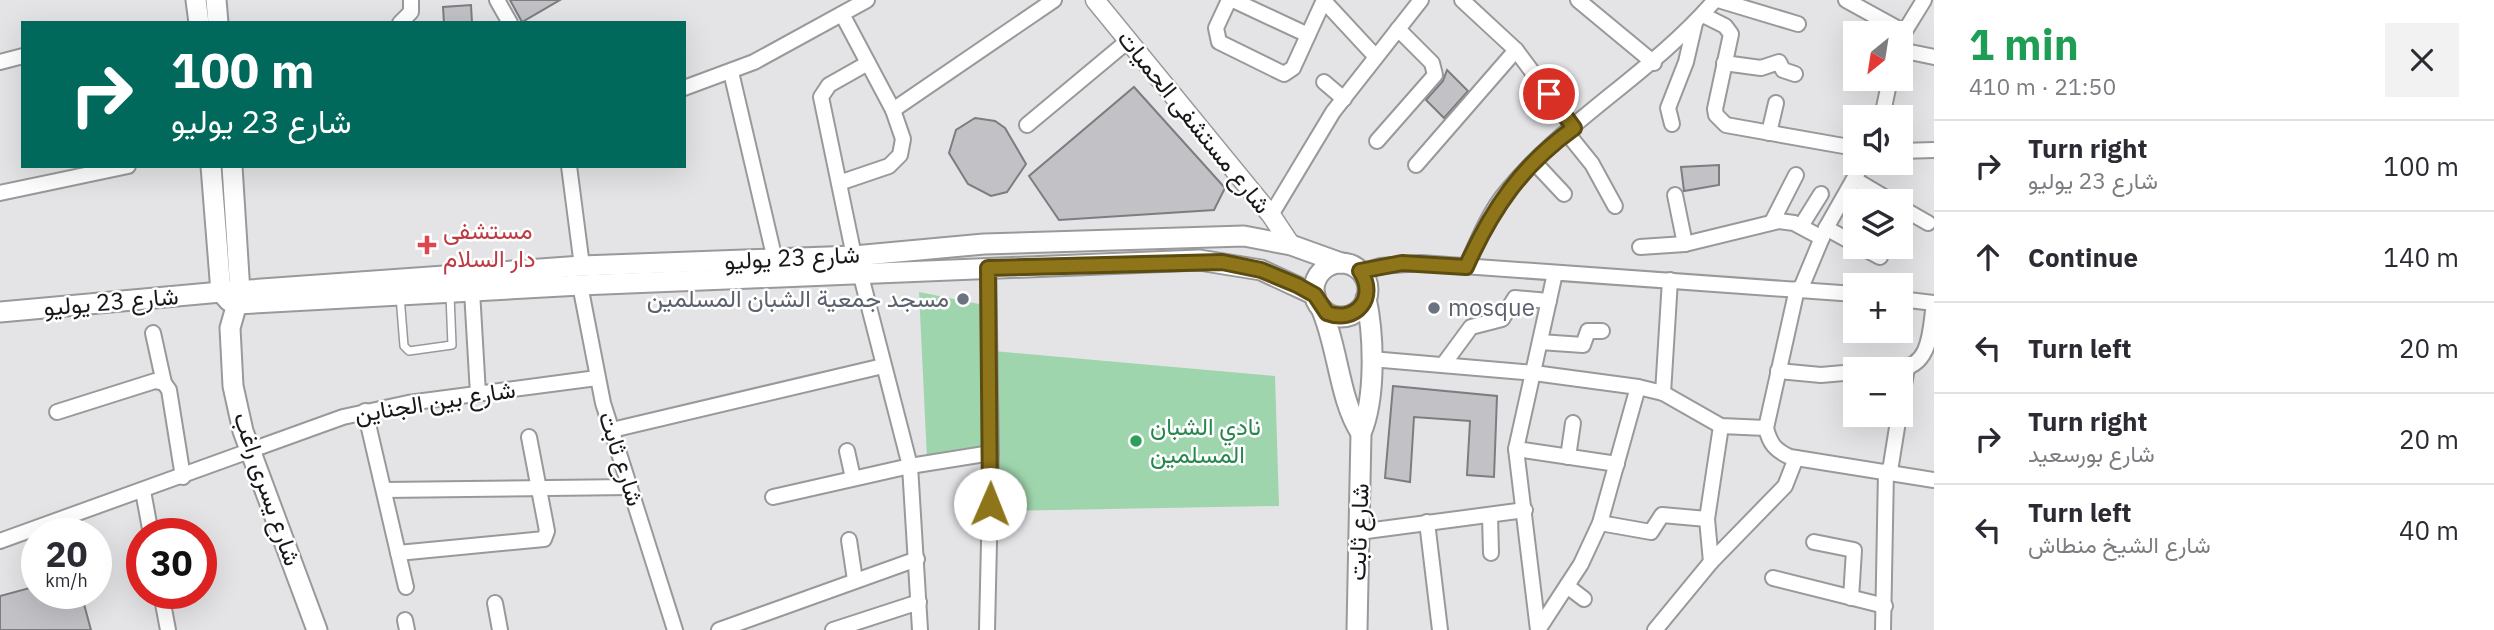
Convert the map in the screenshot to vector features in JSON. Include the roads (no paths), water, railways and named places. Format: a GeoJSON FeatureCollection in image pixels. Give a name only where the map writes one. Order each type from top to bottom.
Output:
{"type":"FeatureCollection","features":[{"type":"Feature","properties":{"kind":"main road"},"geometry":{"type":"LineString","coordinates":[[197,0],[198,21]]}},
{"type":"Feature","properties":{"kind":"main road"},"geometry":{"type":"LineString","coordinates":[[216,0],[218,21]]}},
{"type":"Feature","properties":{"kind":"main road","name":"شارع يسرى راغب"},"geometry":{"type":"LineString","coordinates":[[211,168],[233,296]]}},
{"type":"Feature","properties":{"kind":"main road","name":"شارع يسرى راغب"},"geometry":{"type":"LineString","coordinates":[[232,168],[233,296],[230,328],[237,409],[317,630]]}},
{"type":"Feature","properties":{"kind":"main road"},"geometry":{"type":"LineString","coordinates":[[1222,262],[1225,236]]}},
{"type":"Feature","properties":{"kind":"main road","name":"شارع 23 يوليو"},"geometry":{"type":"LineString","coordinates":[[0,312],[581,276],[984,244],[1244,236],[1291,245],[1341,263]]}},
{"type":"Feature","properties":{"kind":"main road"},"geometry":{"type":"LineString","coordinates":[[1279,276],[1291,245]]}},
{"type":"Feature","properties":{"kind":"main road","name":"شارع 23 يوليو"},"geometry":{"type":"LineString","coordinates":[[233,296],[400,295],[472,291],[581,276],[861,276],[988,268],[1222,262],[1279,276],[1318,301]]}},
{"type":"Feature","properties":{"kind":"main road"},"geometry":{"type":"LineString","coordinates":[[1341,263],[1360,271],[1367,284],[1366,298],[1358,311],[1343,316],[1318,301],[1321,272],[1341,263]]}},
{"type":"Feature","properties":{"kind":"main road","name":"شارع ثابت"},"geometry":{"type":"LineString","coordinates":[[1357,630],[1362,433],[1368,412],[1371,359],[1366,298]]}},
{"type":"Feature","properties":{"kind":"main road","name":"شارع ثابت"},"geometry":{"type":"LineString","coordinates":[[1318,301],[1334,343],[1351,414],[1362,433]]}},
{"type":"Feature","properties":{"kind":"street"},"geometry":{"type":"LineString","coordinates":[[402,21],[411,12],[411,0]]}},
{"type":"Feature","properties":{"kind":"street"},"geometry":{"type":"LineString","coordinates":[[497,0],[509,21]]}},
{"type":"Feature","properties":{"kind":"street"},"geometry":{"type":"LineString","coordinates":[[686,87],[731,72],[777,51],[867,0]]}},
{"type":"Feature","properties":{"kind":"street"},"geometry":{"type":"LineString","coordinates":[[893,110],[1054,0]]}},
{"type":"Feature","properties":{"kind":"street","name":"شارع مستشفى الحميات"},"geometry":{"type":"LineString","coordinates":[[1095,0],[1271,215],[1291,245]]}},
{"type":"Feature","properties":{"kind":"street"},"geometry":{"type":"LineString","coordinates":[[1308,34],[1231,0],[1215,33],[1223,44],[1284,74],[1293,68],[1324,0],[1376,57]]}},
{"type":"Feature","properties":{"kind":"street"},"geometry":{"type":"LineString","coordinates":[[1271,215],[1316,138],[1421,0]]}},
{"type":"Feature","properties":{"kind":"street"},"geometry":{"type":"LineString","coordinates":[[1578,0],[1654,63]]}},
{"type":"Feature","properties":{"kind":"street"},"geometry":{"type":"LineString","coordinates":[[1466,267],[1502,198],[1571,130],[1654,63],[1716,0],[1798,24]]}},
{"type":"Feature","properties":{"kind":"street"},"geometry":{"type":"LineString","coordinates":[[1846,0],[1879,21]]}},
{"type":"Feature","properties":{"kind":"street"},"geometry":{"type":"LineString","coordinates":[[1911,21],[1924,0]]}},
{"type":"Feature","properties":{"kind":"street"},"geometry":{"type":"LineString","coordinates":[[1470,3],[1516,50],[1571,130],[1615,206]]}},
{"type":"Feature","properties":{"kind":"street"},"geometry":{"type":"LineString","coordinates":[[839,183],[889,166],[900,155],[903,139],[893,110],[842,14]]}},
{"type":"Feature","properties":{"kind":"street"},"geometry":{"type":"LineString","coordinates":[[1699,19],[1725,26],[1731,34],[1716,116],[1726,124],[1843,146]]}},
{"type":"Feature","properties":{"kind":"street"},"geometry":{"type":"LineString","coordinates":[[1672,124],[1668,108],[1699,19]]}},
{"type":"Feature","properties":{"kind":"street"},"geometry":{"type":"LineString","coordinates":[[1377,141],[1435,75],[1432,63],[1398,29]]}},
{"type":"Feature","properties":{"kind":"street"},"geometry":{"type":"LineString","coordinates":[[1027,125],[1129,40]]}},
{"type":"Feature","properties":{"kind":"street"},"geometry":{"type":"LineString","coordinates":[[1416,165],[1516,50]]}},
{"type":"Feature","properties":{"kind":"street"},"geometry":{"type":"LineString","coordinates":[[1913,53],[1934,57]]}},
{"type":"Feature","properties":{"kind":"street"},"geometry":{"type":"LineString","coordinates":[[0,62],[21,57]]}},
{"type":"Feature","properties":{"kind":"street"},"geometry":{"type":"LineString","coordinates":[[1724,63],[1760,68],[1779,62],[1783,71],[1795,74]]}},
{"type":"Feature","properties":{"kind":"street"},"geometry":{"type":"LineString","coordinates":[[855,256],[821,97],[829,85],[868,63]]}},
{"type":"Feature","properties":{"kind":"street"},"geometry":{"type":"LineString","coordinates":[[731,72],[775,260]]}},
{"type":"Feature","properties":{"kind":"street"},"geometry":{"type":"LineString","coordinates":[[1324,82],[1344,99]]}},
{"type":"Feature","properties":{"kind":"street"},"geometry":{"type":"LineString","coordinates":[[1769,133],[1776,103]]}},
{"type":"Feature","properties":{"kind":"street"},"geometry":{"type":"LineString","coordinates":[[1913,151],[1934,150]]}},
{"type":"Feature","properties":{"kind":"street"},"geometry":{"type":"LineString","coordinates":[[1535,163],[1564,194]]}},
{"type":"Feature","properties":{"kind":"street"},"geometry":{"type":"LineString","coordinates":[[0,194],[79,171],[108,168]]}},
{"type":"Feature","properties":{"kind":"street","name":"شارع ثابت"},"geometry":{"type":"LineString","coordinates":[[569,168],[581,276],[597,379],[673,630]]}},
{"type":"Feature","properties":{"kind":"street"},"geometry":{"type":"LineString","coordinates":[[1856,175],[1824,233],[1799,289],[1766,428],[1769,441],[1777,452],[1796,458],[1934,480]]}},
{"type":"Feature","properties":{"kind":"street"},"geometry":{"type":"LineString","coordinates":[[1772,222],[1796,176]]}},
{"type":"Feature","properties":{"kind":"street"},"geometry":{"type":"LineString","coordinates":[[1854,179],[1871,189]]}},
{"type":"Feature","properties":{"kind":"street"},"geometry":{"type":"LineString","coordinates":[[1801,226],[1821,194]]}},
{"type":"Feature","properties":{"kind":"street"},"geometry":{"type":"LineString","coordinates":[[1675,195],[1685,244]]}},
{"type":"Feature","properties":{"kind":"street"},"geometry":{"type":"LineString","coordinates":[[1913,214],[1928,223]]}},
{"type":"Feature","properties":{"kind":"street"},"geometry":{"type":"LineString","coordinates":[[1640,247],[1685,244],[1772,222],[1787,221],[1843,240]]}},
{"type":"Feature","properties":{"kind":"street"},"geometry":{"type":"LineString","coordinates":[[1360,271],[1402,263],[1843,293]]}},
{"type":"Feature","properties":{"kind":"street"},"geometry":{"type":"LineString","coordinates":[[987,630],[991,453],[988,268]]}},
{"type":"Feature","properties":{"kind":"street"},"geometry":{"type":"LineString","coordinates":[[1538,630],[1516,449],[1555,273]]}},
{"type":"Feature","properties":{"kind":"street"},"geometry":{"type":"LineString","coordinates":[[861,276],[910,466],[920,630]]}},
{"type":"Feature","properties":{"kind":"street"},"geometry":{"type":"LineString","coordinates":[[1663,393],[1670,280]]}},
{"type":"Feature","properties":{"kind":"street"},"geometry":{"type":"LineString","coordinates":[[472,291],[478,394]]}},
{"type":"Feature","properties":{"kind":"street"},"geometry":{"type":"LineString","coordinates":[[1443,365],[1471,327],[1502,319],[1515,298],[1549,301]]}},
{"type":"Feature","properties":{"kind":"street"},"geometry":{"type":"LineString","coordinates":[[1913,301],[1934,303],[1927,349],[1913,363]]}},
{"type":"Feature","properties":{"kind":"street"},"geometry":{"type":"LineString","coordinates":[[1541,342],[1583,345],[1588,331],[1602,331]]}},
{"type":"Feature","properties":{"kind":"street"},"geometry":{"type":"LineString","coordinates":[[153,333],[163,383],[169,390],[183,477]]}},
{"type":"Feature","properties":{"kind":"street"},"geometry":{"type":"LineString","coordinates":[[1371,359],[1534,373],[1638,387],[1663,393],[1721,426],[1766,428]]}},
{"type":"Feature","properties":{"kind":"street"},"geometry":{"type":"LineString","coordinates":[[612,430],[883,366]]}},
{"type":"Feature","properties":{"kind":"street"},"geometry":{"type":"LineString","coordinates":[[1778,371],[1821,375],[1843,373]]}},
{"type":"Feature","properties":{"kind":"street","name":"شارع بين الجناين"},"geometry":{"type":"LineString","coordinates":[[0,541],[251,453],[321,424],[366,411],[597,379]]}},
{"type":"Feature","properties":{"kind":"street"},"geometry":{"type":"LineString","coordinates":[[57,412],[155,381],[163,383]]}},
{"type":"Feature","properties":{"kind":"street"},"geometry":{"type":"LineString","coordinates":[[1538,630],[1567,586],[1600,523],[1638,387]]}},
{"type":"Feature","properties":{"kind":"street"},"geometry":{"type":"LineString","coordinates":[[366,411],[406,587]]}},
{"type":"Feature","properties":{"kind":"street"},"geometry":{"type":"LineString","coordinates":[[1568,457],[1573,424]]}},
{"type":"Feature","properties":{"kind":"street"},"geometry":{"type":"LineString","coordinates":[[1711,562],[1707,519],[1721,426]]}},
{"type":"Feature","properties":{"kind":"street"},"geometry":{"type":"LineString","coordinates":[[1883,630],[1888,471],[1897,427]]}},
{"type":"Feature","properties":{"kind":"street"},"geometry":{"type":"LineString","coordinates":[[398,553],[539,541],[547,531],[529,438]]}},
{"type":"Feature","properties":{"kind":"street"},"geometry":{"type":"LineString","coordinates":[[1516,449],[1617,464]]}},
{"type":"Feature","properties":{"kind":"street"},"geometry":{"type":"LineString","coordinates":[[847,451],[853,478]]}},
{"type":"Feature","properties":{"kind":"street"},"geometry":{"type":"LineString","coordinates":[[773,497],[910,466],[991,453]]}},
{"type":"Feature","properties":{"kind":"street"},"geometry":{"type":"LineString","coordinates":[[1655,630],[1711,562],[1785,486],[1796,458]]}},
{"type":"Feature","properties":{"kind":"street"},"geometry":{"type":"LineString","coordinates":[[383,490],[630,487]]}},
{"type":"Feature","properties":{"kind":"street"},"geometry":{"type":"LineString","coordinates":[[144,491],[148,518]]}},
{"type":"Feature","properties":{"kind":"street"},"geometry":{"type":"LineString","coordinates":[[1359,533],[1525,510]]}},
{"type":"Feature","properties":{"kind":"street"},"geometry":{"type":"LineString","coordinates":[[1600,523],[1651,532],[1664,514],[1707,519]]}},
{"type":"Feature","properties":{"kind":"street"},"geometry":{"type":"LineString","coordinates":[[1490,515],[1491,553]]}},
{"type":"Feature","properties":{"kind":"street"},"geometry":{"type":"LineString","coordinates":[[1427,522],[1440,630]]}},
{"type":"Feature","properties":{"kind":"street"},"geometry":{"type":"LineString","coordinates":[[849,540],[856,580]]}},
{"type":"Feature","properties":{"kind":"street"},"geometry":{"type":"LineString","coordinates":[[1814,542],[1854,550],[1851,598]]}},
{"type":"Feature","properties":{"kind":"street"},"geometry":{"type":"LineString","coordinates":[[719,630],[917,559]]}},
{"type":"Feature","properties":{"kind":"street"},"geometry":{"type":"LineString","coordinates":[[1773,578],[1885,606]]}},
{"type":"Feature","properties":{"kind":"street"},"geometry":{"type":"LineString","coordinates":[[1567,586],[1584,599]]}},
{"type":"Feature","properties":{"kind":"street"},"geometry":{"type":"LineString","coordinates":[[833,630],[919,602]]}},
{"type":"Feature","properties":{"kind":"street"},"geometry":{"type":"LineString","coordinates":[[495,603],[500,630]]}},
{"type":"Feature","properties":{"kind":"street"},"geometry":{"type":"LineString","coordinates":[[164,609],[168,630]]}},
{"type":"Feature","properties":{"kind":"lane"},"geometry":{"type":"LineString","coordinates":[[400,295],[404,346],[409,351],[452,345],[450,292]]}},
{"type":"Feature","properties":{"kind":"place","name":"مستشفى دار السلام"},"geometry":{"type":"Point","coordinates":[427,245]}},
{"type":"Feature","properties":{"kind":"place","name":"مسجد جمعية الشبان المسلمين"},"geometry":{"type":"Point","coordinates":[963,299]}},
{"type":"Feature","properties":{"kind":"place","name":"mosque"},"geometry":{"type":"Point","coordinates":[1434,308]}},
{"type":"Feature","properties":{"kind":"place","name":"نادي الشبان المسلمين"},"geometry":{"type":"Point","coordinates":[1136,441]}}]}
